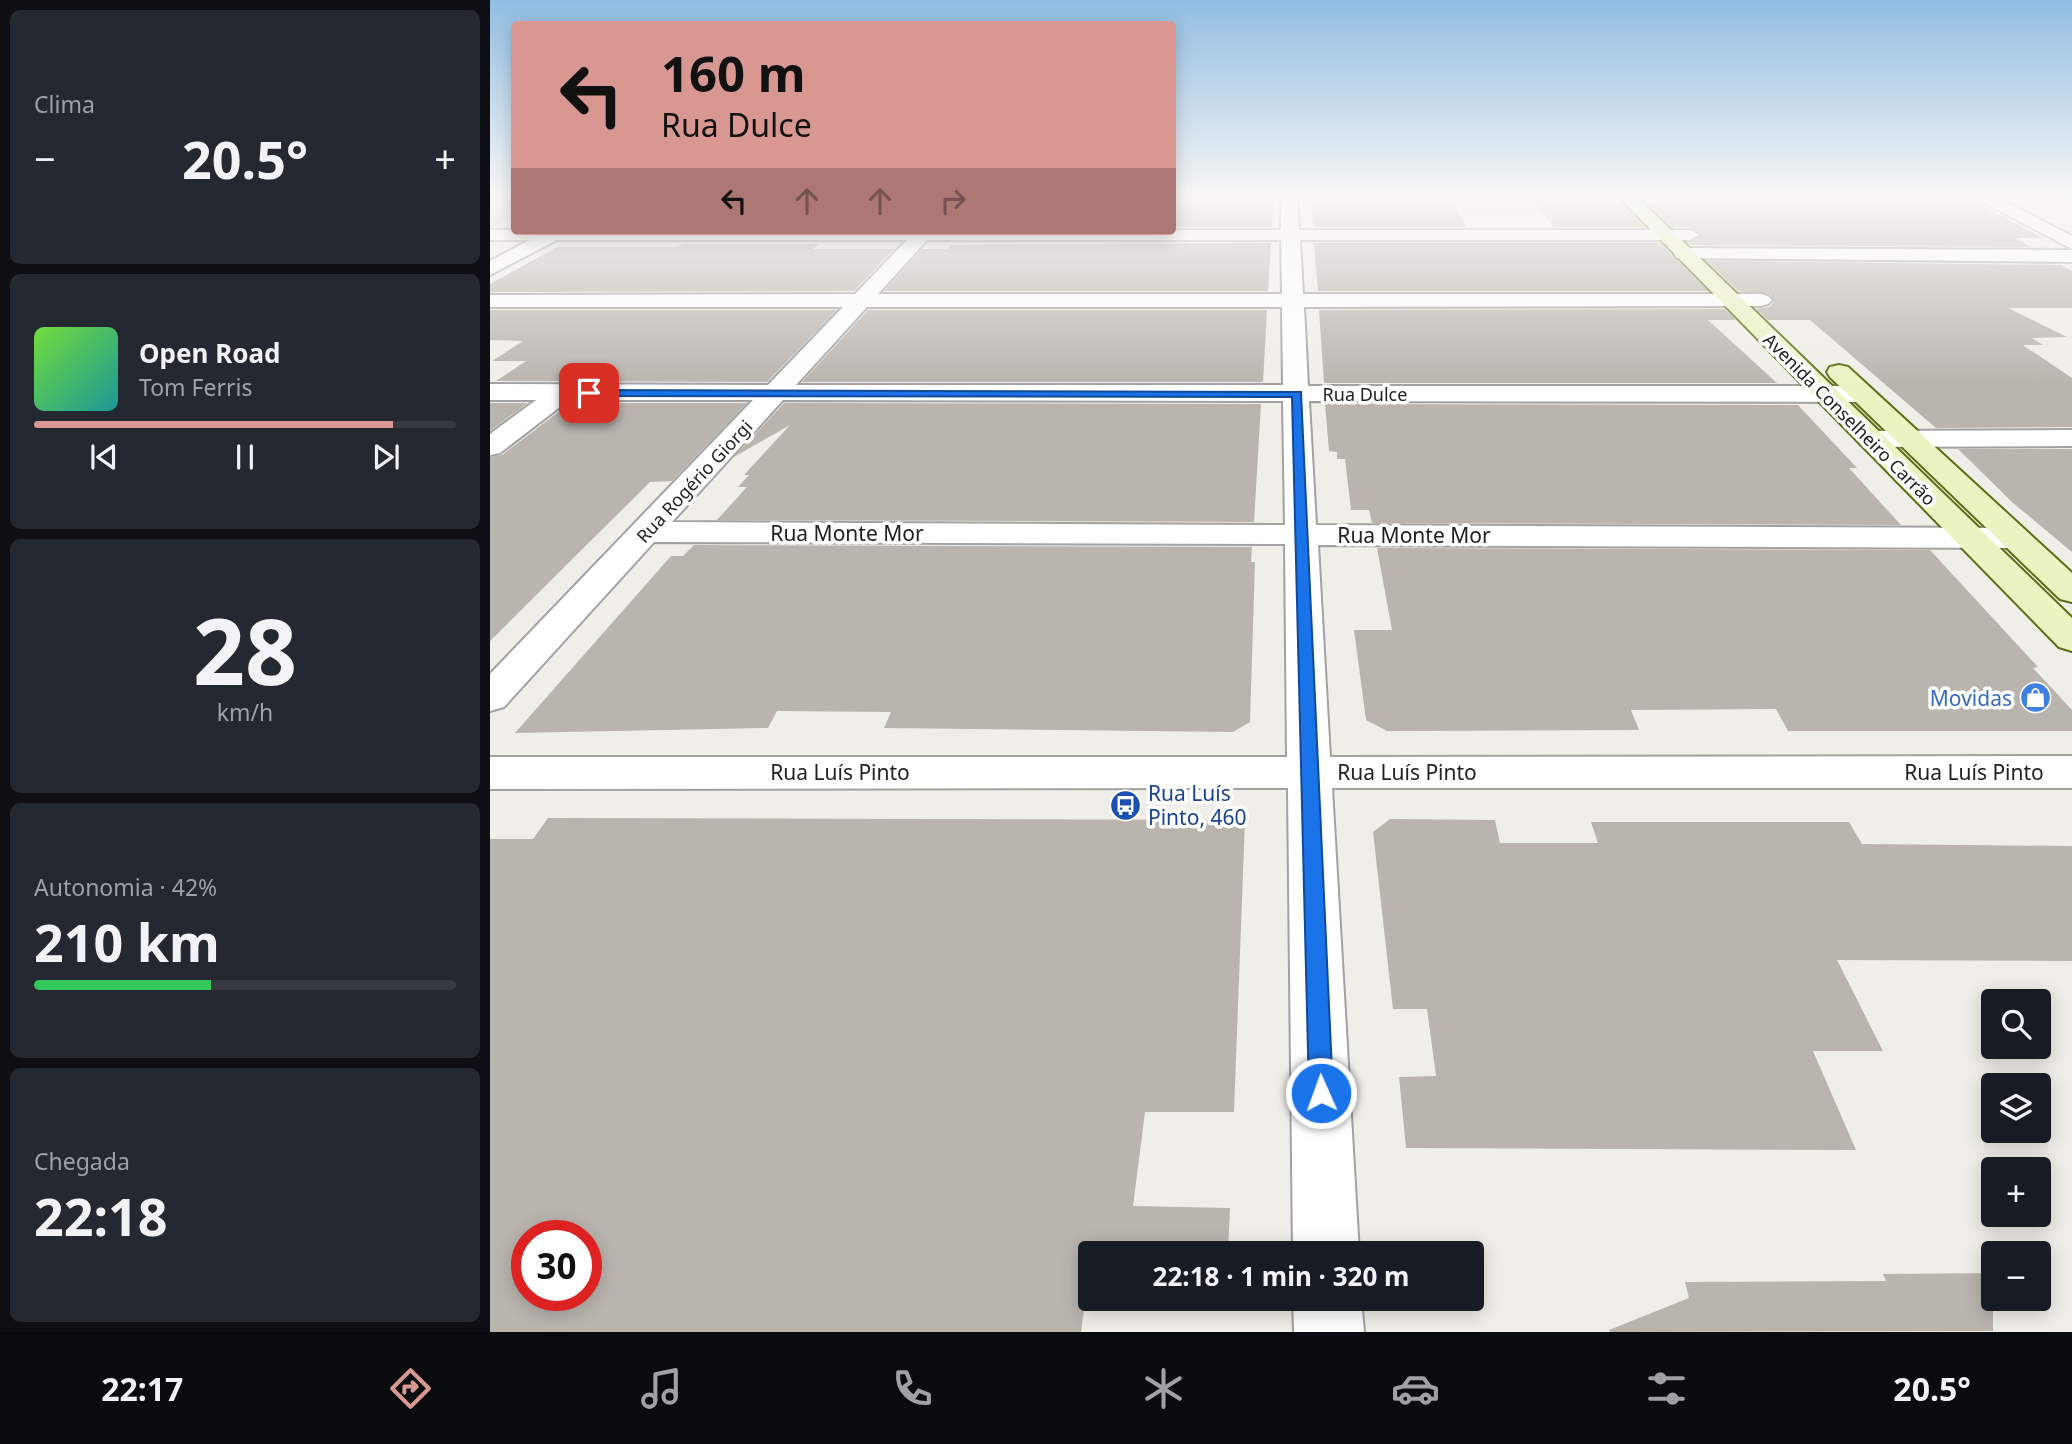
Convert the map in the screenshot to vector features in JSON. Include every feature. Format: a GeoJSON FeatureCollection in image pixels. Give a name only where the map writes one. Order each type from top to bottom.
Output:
{"type":"FeatureCollection","features":[{"type":"Feature","properties":{"kind":"main road","name":"Avenida Conselheiro Carrão"},"geometry":{"type":"LineString","coordinates":[[1700,260],[1731,300],[2072,639]]}},
{"type":"Feature","properties":{"kind":"main road","name":"Avenida Conselheiro Carrão"},"geometry":{"type":"LineString","coordinates":[[1708,260],[1761,300],[2072,592]]}},
{"type":"Feature","properties":{"kind":"street"},"geometry":{"type":"LineString","coordinates":[[490,269],[507,260]]}},
{"type":"Feature","properties":{"kind":"street","name":"Rua Rogério Giorgi"},"geometry":{"type":"LineString","coordinates":[[490,698],[899,260]]}},
{"type":"Feature","properties":{"kind":"street"},"geometry":{"type":"LineString","coordinates":[[1291,260],[1326,1241]]}},
{"type":"Feature","properties":{"kind":"street"},"geometry":{"type":"LineString","coordinates":[[490,301],[1761,300]]}},
{"type":"Feature","properties":{"kind":"street","name":"Rua Dulce"},"geometry":{"type":"LineString","coordinates":[[490,392],[1863,394]]}},
{"type":"Feature","properties":{"kind":"street"},"geometry":{"type":"LineString","coordinates":[[490,447],[562,393]]}},
{"type":"Feature","properties":{"kind":"street"},"geometry":{"type":"LineString","coordinates":[[1871,439],[2072,438]]}},
{"type":"Feature","properties":{"kind":"street","name":"Rua Monte Mor"},"geometry":{"type":"LineString","coordinates":[[647,532],[2013,538]]}},
{"type":"Feature","properties":{"kind":"street","name":"Rua Luís Pinto"},"geometry":{"type":"LineString","coordinates":[[490,773],[2072,772]]}},
{"type":"Feature","properties":{"kind":"street"},"geometry":{"type":"LineString","coordinates":[[1328,1311],[1329,1332]]}},
{"type":"Feature","properties":{"kind":"building"},"geometry":{"type":"Polygon","coordinates":[[[533,260],[883,260],[854,291],[490,292],[490,284],[533,260]]]}},
{"type":"Feature","properties":{"kind":"building"},"geometry":{"type":"Polygon","coordinates":[[[912,260],[1270,260],[1268,291],[884,291],[912,260]]]}},
{"type":"Feature","properties":{"kind":"building"},"geometry":{"type":"Polygon","coordinates":[[[1315,260],[1677,260],[1708,291],[1318,291],[1315,260]]]}},
{"type":"Feature","properties":{"kind":"building"},"geometry":{"type":"Polygon","coordinates":[[[1707,261],[2061,265],[2072,271],[2072,308],[2008,308],[2067,337],[2032,338],[2043,345],[2023,345],[2072,378],[2072,427],[1936,428],[1810,320],[1768,320],[1756,309],[1769,307],[1774,302],[1770,294],[1738,291],[1707,261]]]}},
{"type":"Feature","properties":{"kind":"building"},"geometry":{"type":"Polygon","coordinates":[[[1725,309],[1736,320],[1708,320],[1777,383],[1324,383],[1319,310],[1725,309]]]}},
{"type":"Feature","properties":{"kind":"building"},"geometry":{"type":"Polygon","coordinates":[[[490,310],[837,310],[767,382],[496,381],[526,361],[492,361],[523,341],[490,340],[490,310]]]}},
{"type":"Feature","properties":{"kind":"building"},"geometry":{"type":"Polygon","coordinates":[[[868,310],[1267,310],[1263,382],[802,382],[868,310]]]}},
{"type":"Feature","properties":{"kind":"building"},"geometry":{"type":"Polygon","coordinates":[[[490,403],[528,403],[490,431],[490,403]]]}},
{"type":"Feature","properties":{"kind":"building"},"geometry":{"type":"Polygon","coordinates":[[[570,403],[747,403],[672,481],[650,482],[490,641],[490,457],[502,455],[570,403]]]}},
{"type":"Feature","properties":{"kind":"building"},"geometry":{"type":"Polygon","coordinates":[[[784,403],[1261,404],[1254,522],[717,520],[747,487],[738,487],[749,475],[744,475],[790,425],[734,457],[784,403]]]}},
{"type":"Feature","properties":{"kind":"building"},"geometry":{"type":"Polygon","coordinates":[[[1325,404],[1798,405],[1857,468],[1849,468],[1901,525],[1372,523],[1369,510],[1351,510],[1345,459],[1337,459],[1337,452],[1329,451],[1325,404]]]}},
{"type":"Feature","properties":{"kind":"building"},"geometry":{"type":"Polygon","coordinates":[[[1958,449],[2072,449],[2072,552],[2012,502],[1958,449]]]}},
{"type":"Feature","properties":{"kind":"building"},"geometry":{"type":"Polygon","coordinates":[[[694,545],[1252,547],[1251,562],[1255,562],[1250,722],[1233,732],[884,728],[891,712],[777,711],[768,728],[515,733],[671,556],[683,556],[694,545]]]}},
{"type":"Feature","properties":{"kind":"building"},"geometry":{"type":"Polygon","coordinates":[[[1377,548],[1930,550],[2038,667],[2033,668],[2072,710],[2072,731],[1788,731],[1776,709],[1631,710],[1639,730],[1387,731],[1366,720],[1354,630],[1392,630],[1377,548]]]}},
{"type":"Feature","properties":{"kind":"building"},"geometry":{"type":"Polygon","coordinates":[[[548,818],[1245,820],[1234,1112],[1145,1112],[1133,1206],[1230,1208],[1229,1241],[1078,1241],[1078,1311],[1084,1311],[1081,1332],[490,1332],[490,839],[533,839],[548,818]]]}},
{"type":"Feature","properties":{"kind":"building"},"geometry":{"type":"Polygon","coordinates":[[[1390,819],[1495,820],[1500,843],[1598,843],[1591,822],[1849,822],[1862,844],[2072,846],[2072,961],[1837,960],[1883,1051],[1813,1051],[1856,1150],[1406,1148],[1399,1077],[1436,1076],[1427,1009],[1393,1009],[1373,832],[1390,819]]]}},
{"type":"Feature","properties":{"kind":"building"},"geometry":{"type":"Polygon","coordinates":[[[1981,1273],[1981,1311],[1993,1311],[1993,1331],[1609,1330],[1689,1298],[1685,1282],[1886,1281],[1883,1274],[1981,1273]]]}},
{"type":"Feature","properties":{"kind":"place","name":"Movidas"},"geometry":{"type":"Point","coordinates":[2035,698]}},
{"type":"Feature","properties":{"kind":"place","name":"Rua Luís Pinto, 460"},"geometry":{"type":"Point","coordinates":[1125,805]}},
{"type":"Feature","properties":{"kind":"route"},"geometry":{"type":"LineString","coordinates":[[589,393],[1297,394],[1321,1093]]}}]}
